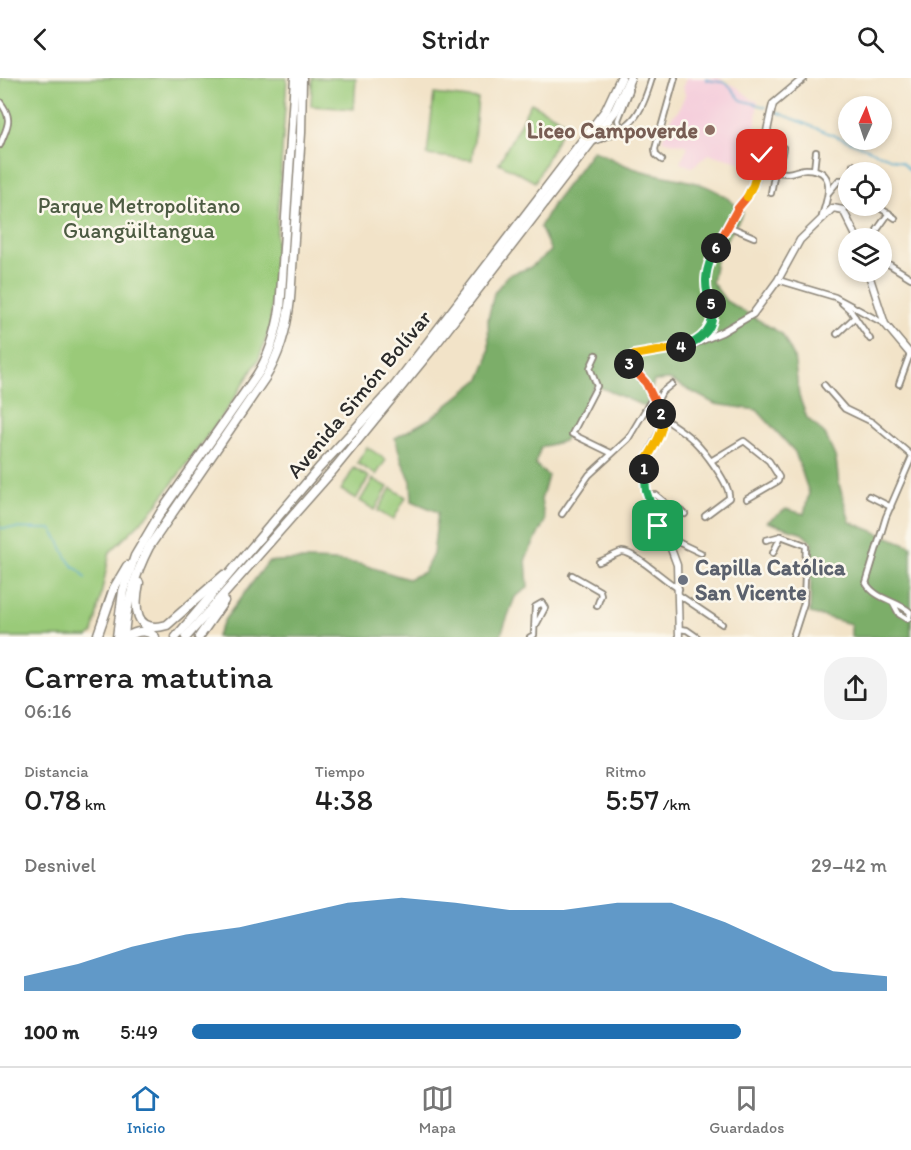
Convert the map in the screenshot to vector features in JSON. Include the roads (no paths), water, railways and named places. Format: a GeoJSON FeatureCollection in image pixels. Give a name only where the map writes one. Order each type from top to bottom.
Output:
{"type":"FeatureCollection","features":[{"type":"Feature","properties":{"kind":"highway"},"geometry":{"type":"LineString","coordinates":[[97,637],[114,588],[123,570],[135,556],[161,512],[266,362],[280,310],[295,78]]}},
{"type":"Feature","properties":{"kind":"highway"},"geometry":{"type":"LineString","coordinates":[[155,637],[152,634],[141,632],[126,637],[130,594],[144,557],[170,515],[265,378],[277,355],[288,319],[302,78]]}},
{"type":"Feature","properties":{"kind":"highway","name":"Avenida Simón Bolívar"},"geometry":{"type":"LineString","coordinates":[[176,637],[356,427],[393,388],[589,139],[615,111],[627,80]]}},
{"type":"Feature","properties":{"kind":"highway","name":"Avenida Simón Bolívar"},"geometry":{"type":"LineString","coordinates":[[186,637],[334,469],[432,349],[589,139]]}},
{"type":"Feature","properties":{"kind":"highway"},"geometry":{"type":"LineString","coordinates":[[287,188],[297,189]]}},
{"type":"Feature","properties":{"kind":"highway"},"geometry":{"type":"LineString","coordinates":[[117,637],[123,591],[135,556]]}},
{"type":"Feature","properties":{"kind":"highway"},"geometry":{"type":"LineString","coordinates":[[144,557],[135,603],[141,621],[152,627],[167,625],[245,557]]}},
{"type":"Feature","properties":{"kind":"highway"},"geometry":{"type":"LineString","coordinates":[[199,637],[238,577]]}},
{"type":"Feature","properties":{"kind":"street"},"geometry":{"type":"LineString","coordinates":[[589,139],[624,128],[633,122],[652,78]]}},
{"type":"Feature","properties":{"kind":"street"},"geometry":{"type":"LineString","coordinates":[[662,160],[656,155],[656,149],[675,78]]}},
{"type":"Feature","properties":{"kind":"street"},"geometry":{"type":"LineString","coordinates":[[693,344],[702,337],[711,323],[713,311],[706,291],[706,272],[709,262],[728,226],[748,196],[759,167],[773,104],[804,78]]}},
{"type":"Feature","properties":{"kind":"street"},"geometry":{"type":"LineString","coordinates":[[624,128],[618,120],[630,90],[627,80]]}},
{"type":"Feature","properties":{"kind":"street"},"geometry":{"type":"LineString","coordinates":[[0,102],[9,113],[9,121],[0,146]]}},
{"type":"Feature","properties":{"kind":"street"},"geometry":{"type":"LineString","coordinates":[[771,194],[783,148]]}},
{"type":"Feature","properties":{"kind":"street"},"geometry":{"type":"LineString","coordinates":[[814,170],[816,152]]}},
{"type":"Feature","properties":{"kind":"street"},"geometry":{"type":"LineString","coordinates":[[759,167],[785,173],[806,169],[814,170],[826,178],[829,192]]}},
{"type":"Feature","properties":{"kind":"street"},"geometry":{"type":"LineString","coordinates":[[822,216],[829,192],[838,181]]}},
{"type":"Feature","properties":{"kind":"street"},"geometry":{"type":"LineString","coordinates":[[679,637],[677,565],[658,526],[643,476],[644,464],[663,425],[663,418],[639,374],[629,364],[630,357],[693,344],[722,332],[753,314],[778,280],[800,240],[822,216],[833,208],[842,209],[852,228]]}},
{"type":"Feature","properties":{"kind":"street"},"geometry":{"type":"LineString","coordinates":[[728,226],[754,237]]}},
{"type":"Feature","properties":{"kind":"street"},"geometry":{"type":"LineString","coordinates":[[892,266],[911,278]]}},
{"type":"Feature","properties":{"kind":"street"},"geometry":{"type":"LineString","coordinates":[[778,280],[835,297],[885,324],[911,355],[899,384]]}},
{"type":"Feature","properties":{"kind":"street"},"geometry":{"type":"LineString","coordinates":[[871,282],[885,324]]}},
{"type":"Feature","properties":{"kind":"street"},"geometry":{"type":"LineString","coordinates":[[835,297],[855,317],[870,339]]}},
{"type":"Feature","properties":{"kind":"street"},"geometry":{"type":"LineString","coordinates":[[837,334],[855,317]]}},
{"type":"Feature","properties":{"kind":"street"},"geometry":{"type":"LineString","coordinates":[[596,355],[590,368],[597,386],[572,434],[611,453]]}},
{"type":"Feature","properties":{"kind":"street"},"geometry":{"type":"LineString","coordinates":[[562,514],[590,475],[628,439],[654,400],[672,384]]}},
{"type":"Feature","properties":{"kind":"street"},"geometry":{"type":"LineString","coordinates":[[824,385],[845,409],[872,422],[911,454]]}},
{"type":"Feature","properties":{"kind":"street"},"geometry":{"type":"LineString","coordinates":[[663,418],[694,440],[711,461],[730,495],[705,516]]}},
{"type":"Feature","properties":{"kind":"street"},"geometry":{"type":"LineString","coordinates":[[711,461],[744,441],[769,461],[779,477],[778,481],[747,499]]}},
{"type":"Feature","properties":{"kind":"street"},"geometry":{"type":"LineString","coordinates":[[893,603],[871,591],[866,583],[891,507],[911,459]]}},
{"type":"Feature","properties":{"kind":"street"},"geometry":{"type":"LineString","coordinates":[[648,496],[656,495],[685,514]]}},
{"type":"Feature","properties":{"kind":"street"},"geometry":{"type":"LineString","coordinates":[[869,496],[891,507]]}},
{"type":"Feature","properties":{"kind":"street"},"geometry":{"type":"LineString","coordinates":[[664,536],[701,553]]}},
{"type":"Feature","properties":{"kind":"street"},"geometry":{"type":"LineString","coordinates":[[773,553],[781,536]]}},
{"type":"Feature","properties":{"kind":"street"},"geometry":{"type":"LineString","coordinates":[[766,540],[781,536],[805,544],[806,547],[804,603],[792,637]]}},
{"type":"Feature","properties":{"kind":"street"},"geometry":{"type":"LineString","coordinates":[[599,562],[623,552],[638,557],[722,624]]}},
{"type":"Feature","properties":{"kind":"street"},"geometry":{"type":"LineString","coordinates":[[572,575],[600,591],[601,597],[597,606]]}},
{"type":"Feature","properties":{"kind":"street"},"geometry":{"type":"LineString","coordinates":[[530,637],[534,635],[536,625]]}},
{"type":"Feature","properties":{"kind":"street"},"geometry":{"type":"LineString","coordinates":[[679,629],[687,630],[697,637]]}},
{"type":"Feature","properties":{"kind":"waterway"},"geometry":{"type":"LineString","coordinates":[[707,78],[707,80],[727,83],[741,100],[766,107]]}},
{"type":"Feature","properties":{"kind":"waterway"},"geometry":{"type":"LineString","coordinates":[[774,111],[902,163],[911,172]]}},
{"type":"Feature","properties":{"kind":"waterway"},"geometry":{"type":"LineString","coordinates":[[0,528],[51,529],[58,538],[68,560],[85,578]]}},
{"type":"Feature","properties":{"kind":"place","name":"Liceo Campoverde"},"geometry":{"type":"Point","coordinates":[710,130]}},
{"type":"Feature","properties":{"kind":"place","name":"Capilla Católica San Vicente"},"geometry":{"type":"Point","coordinates":[683,580]}},
{"type":"Feature","properties":{"kind":"park label","name":"Parque Metropolitano Guangüiltangua"},"geometry":{"type":"Point","coordinates":[139,218]}}]}
